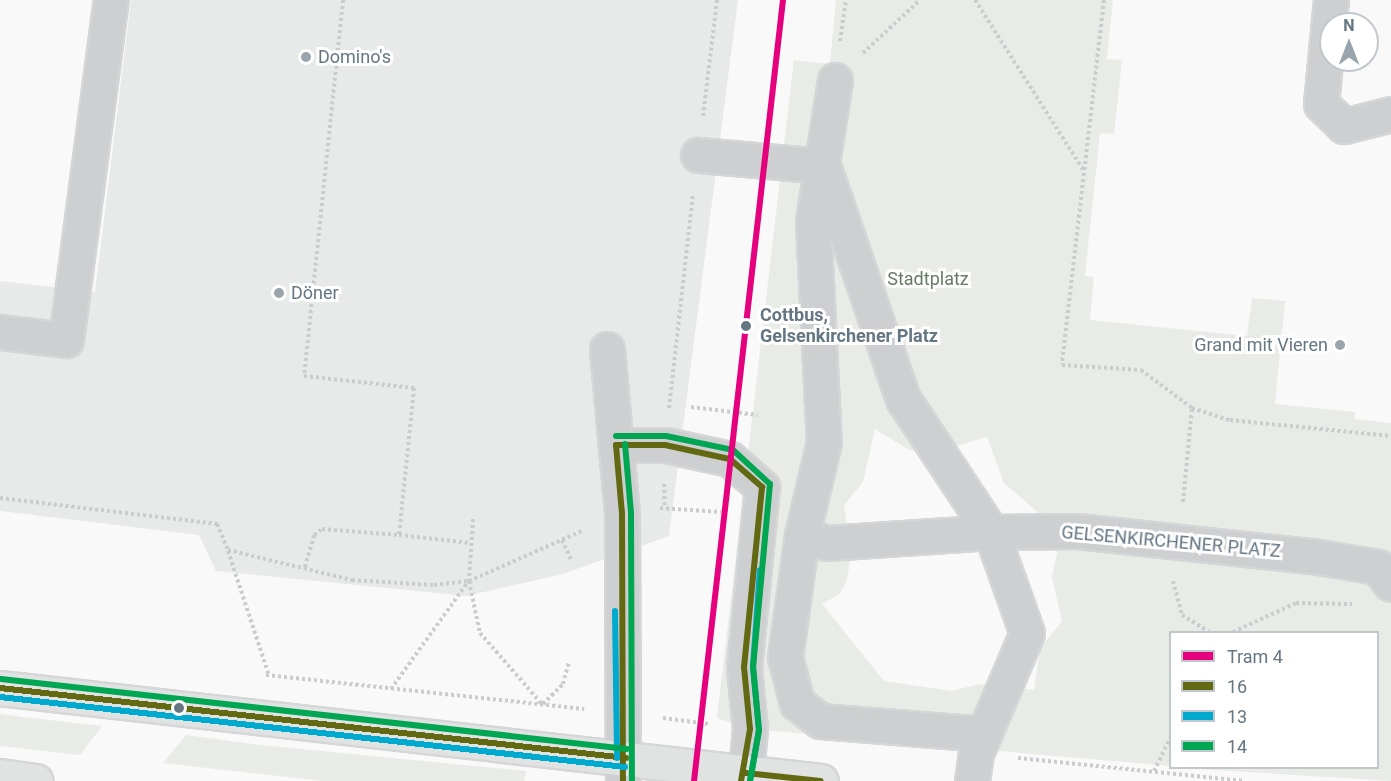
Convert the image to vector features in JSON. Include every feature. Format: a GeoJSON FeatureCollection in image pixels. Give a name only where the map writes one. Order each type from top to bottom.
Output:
{"type":"FeatureCollection","features":[{"type":"Feature","properties":{"kind":"main road"},"geometry":{"type":"LineString","coordinates":[[0,688],[625,770],[821,781]]}},
{"type":"Feature","properties":{"kind":"main road"},"geometry":{"type":"LineString","coordinates":[[0,776],[36,781]]}},
{"type":"Feature","properties":{"kind":"street"},"geometry":{"type":"LineString","coordinates":[[0,332],[66,340],[111,0]]}},
{"type":"Feature","properties":{"kind":"street"},"geometry":{"type":"LineString","coordinates":[[1332,0],[1321,104],[1344,126],[1391,114]]}},
{"type":"Feature","properties":{"kind":"street"},"geometry":{"type":"LineString","coordinates":[[823,166],[903,399],[991,532],[1027,633],[977,756],[820,721],[797,703],[785,657],[802,535],[824,442],[813,221],[835,80]]}},
{"type":"Feature","properties":{"kind":"street"},"geometry":{"type":"LineString","coordinates":[[698,156],[823,166]]}},
{"type":"Feature","properties":{"kind":"street"},"geometry":{"type":"LineString","coordinates":[[607,349],[622,513],[625,770]]}},
{"type":"Feature","properties":{"kind":"street"},"geometry":{"type":"LineString","coordinates":[[616,445],[665,445],[730,459],[762,487],[744,667],[750,729],[744,778]]}},
{"type":"Feature","properties":{"kind":"street","name":"GELSENKIRCHENER PLATZ"},"geometry":{"type":"LineString","coordinates":[[802,535],[827,543],[991,532],[1077,531],[1378,567],[1390,583]]}},
{"type":"Feature","properties":{"kind":"path"},"geometry":{"type":"LineString","coordinates":[[343,0],[304,376],[414,388],[399,535]]}},
{"type":"Feature","properties":{"kind":"path"},"geometry":{"type":"LineString","coordinates":[[717,0],[669,405],[665,445],[665,507],[725,513]]}},
{"type":"Feature","properties":{"kind":"path"},"geometry":{"type":"LineString","coordinates":[[835,80],[920,0]]}},
{"type":"Feature","properties":{"kind":"path"},"geometry":{"type":"LineString","coordinates":[[975,0],[1084,171]]}},
{"type":"Feature","properties":{"kind":"path"},"geometry":{"type":"LineString","coordinates":[[1104,0],[1062,365],[1141,370],[1192,408],[1230,420],[1391,436]]}},
{"type":"Feature","properties":{"kind":"path"},"geometry":{"type":"LineString","coordinates":[[669,405],[758,415]]}},
{"type":"Feature","properties":{"kind":"path"},"geometry":{"type":"LineString","coordinates":[[1192,408],[1172,585],[1182,615],[1206,631]]}},
{"type":"Feature","properties":{"kind":"path"},"geometry":{"type":"LineString","coordinates":[[0,498],[217,524],[228,550],[268,676]]}},
{"type":"Feature","properties":{"kind":"path"},"geometry":{"type":"LineString","coordinates":[[228,550],[352,580],[434,585],[469,581],[622,513]]}},
{"type":"Feature","properties":{"kind":"path"},"geometry":{"type":"LineString","coordinates":[[473,519],[469,581],[480,633],[543,705],[750,729]]}},
{"type":"Feature","properties":{"kind":"path"},"geometry":{"type":"LineString","coordinates":[[305,567],[314,535],[322,529],[471,543]]}},
{"type":"Feature","properties":{"kind":"path"},"geometry":{"type":"LineString","coordinates":[[562,540],[571,559]]}},
{"type":"Feature","properties":{"kind":"path"},"geometry":{"type":"LineString","coordinates":[[391,689],[469,581]]}},
{"type":"Feature","properties":{"kind":"path"},"geometry":{"type":"LineString","coordinates":[[1237,631],[1296,603],[1347,605],[1374,596],[1390,583]]}},
{"type":"Feature","properties":{"kind":"path"},"geometry":{"type":"LineString","coordinates":[[543,705],[563,684],[569,662]]}},
{"type":"Feature","properties":{"kind":"path"},"geometry":{"type":"LineString","coordinates":[[1154,771],[1169,740]]}},
{"type":"Feature","properties":{"kind":"path"},"geometry":{"type":"LineString","coordinates":[[977,756],[1245,781]]}},
{"type":"Feature","properties":{"kind":"shaded area"},"geometry":{"type":"Polygon","coordinates":[[[131,0],[738,0],[669,536],[563,574],[466,596],[216,571],[199,535],[0,511],[0,281],[95,292],[131,0]]]}},
{"type":"Feature","properties":{"kind":"green space","name":"Stadtplatz"},"geometry":{"type":"Polygon","coordinates":[[[836,0],[1113,0],[1107,59],[1122,60],[1114,134],[1100,133],[1085,276],[1094,277],[1090,320],[1247,336],[1252,298],[1285,301],[1275,404],[1355,412],[1355,419],[1391,423],[1391,781],[1198,769],[1379,769],[1379,631],[1169,631],[1169,766],[750,729],[717,718],[794,60],[830,64],[836,0]],[[875,429],[863,482],[844,505],[851,554],[847,580],[840,594],[822,604],[884,681],[951,691],[980,684],[1034,690],[1040,649],[1062,621],[1052,577],[1059,543],[1042,516],[1004,483],[987,437],[932,453],[909,450],[875,429]]]}},
{"type":"Feature","properties":{"kind":"green space"},"geometry":{"type":"Polygon","coordinates":[[[0,714],[102,726],[80,755],[0,746],[0,714]]]}},
{"type":"Feature","properties":{"kind":"green space"},"geometry":{"type":"Polygon","coordinates":[[[186,735],[260,745],[526,771],[524,781],[323,781],[163,763],[186,735]]]}},
{"type":"Feature","properties":{"kind":"tram line","name":"4"},"geometry":{"type":"LineString","coordinates":[[694,781],[783,0]]}},
{"type":"Feature","properties":{"kind":"transit line","name":"14"},"geometry":{"type":"LineString","coordinates":[[616,436],[666,436],[733,450],[770,484],[753,667],[759,730],[750,781]]}},
{"type":"Feature","properties":{"kind":"transit line","name":"14"},"geometry":{"type":"LineString","coordinates":[[625,444],[631,513],[632,781]]}},
{"type":"Feature","properties":{"kind":"transit line","name":"16"},"geometry":{"type":"LineString","coordinates":[[616,445],[665,445],[730,459],[762,487],[744,667],[750,729],[741,781]]}},
{"type":"Feature","properties":{"kind":"transit line","name":"16"},"geometry":{"type":"LineString","coordinates":[[616,445],[622,513],[623,781]]}},
{"type":"Feature","properties":{"kind":"transit line","name":"13"},"geometry":{"type":"LineString","coordinates":[[750,781],[759,730],[753,667],[760,570]]}},
{"type":"Feature","properties":{"kind":"transit line","name":"13"},"geometry":{"type":"LineString","coordinates":[[615,611],[617,758]]}},
{"type":"Feature","properties":{"kind":"transit line","name":"14"},"geometry":{"type":"LineString","coordinates":[[1,679],[627,749]]}},
{"type":"Feature","properties":{"kind":"transit line","name":"16"},"geometry":{"type":"LineString","coordinates":[[0,688],[626,758]]}},
{"type":"Feature","properties":{"kind":"transit line","name":"13"},"geometry":{"type":"LineString","coordinates":[[0,697],[625,767]]}},
{"type":"Feature","properties":{"kind":"transit line","name":"16"},"geometry":{"type":"LineString","coordinates":[[746,773],[821,781]]}},
{"type":"Feature","properties":{"kind":"place","name":"Domino's"},"geometry":{"type":"Point","coordinates":[306,57]}},
{"type":"Feature","properties":{"kind":"place","name":"Döner"},"geometry":{"type":"Point","coordinates":[279,293]}},
{"type":"Feature","properties":{"kind":"place","name":"Cottbus, Gelsenkirchener Platz"},"geometry":{"type":"Point","coordinates":[746,326]}},
{"type":"Feature","properties":{"kind":"place","name":"Grand mit Vieren"},"geometry":{"type":"Point","coordinates":[1340,345]}}]}
